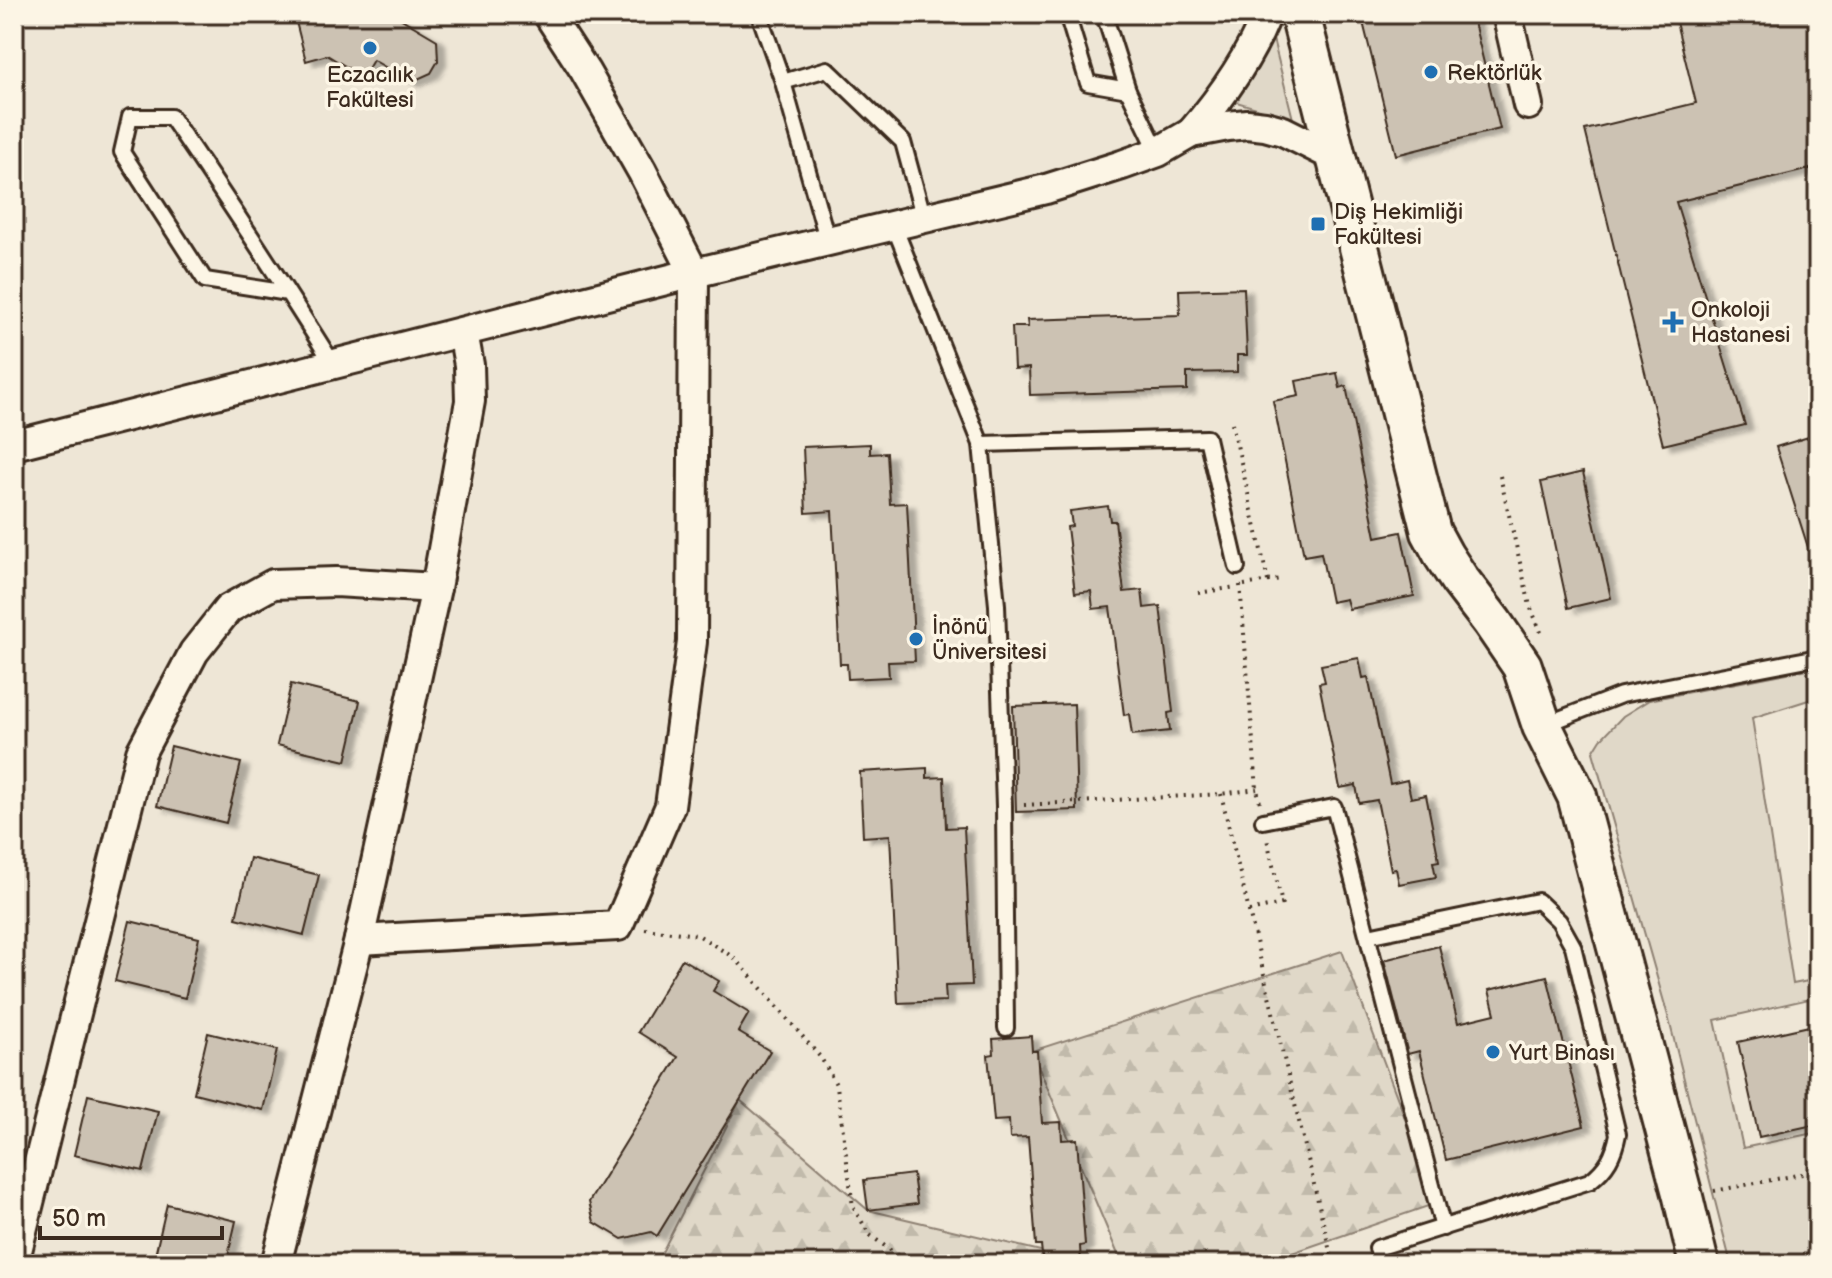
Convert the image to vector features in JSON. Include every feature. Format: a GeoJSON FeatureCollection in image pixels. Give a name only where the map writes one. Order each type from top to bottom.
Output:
{"type":"FeatureCollection","features":[{"type":"Feature","properties":{"kind":"street"},"geometry":{"type":"LineString","coordinates":[[359,940],[618,926],[670,806],[692,642],[694,273],[621,133],[548,14]]}},
{"type":"Feature","properties":{"kind":"street"},"geometry":{"type":"LineString","coordinates":[[1191,133],[1232,81],[1267,14]]}},
{"type":"Feature","properties":{"kind":"street"},"geometry":{"type":"LineString","coordinates":[[1300,14],[1431,532],[1459,579],[1522,666],[1542,726],[1577,796],[1699,1264]]}},
{"type":"Feature","properties":{"kind":"street"},"geometry":{"type":"LineString","coordinates":[[1507,14],[1528,105]]}},
{"type":"Feature","properties":{"kind":"street"},"geometry":{"type":"LineString","coordinates":[[14,445],[694,273],[1046,189],[1158,152],[1191,133],[1247,124],[1265,126],[1283,131],[1337,158]]}},
{"type":"Feature","properties":{"kind":"street"},"geometry":{"type":"LineString","coordinates":[[276,1264],[359,940],[436,588],[470,401],[469,365],[463,332]]}},
{"type":"Feature","properties":{"kind":"street"},"geometry":{"type":"LineString","coordinates":[[14,1263],[141,752],[194,652],[228,609],[273,584],[336,582],[436,588]]}},
{"type":"Feature","properties":{"kind":"lane"},"geometry":{"type":"LineString","coordinates":[[759,14],[783,82],[828,242]]}},
{"type":"Feature","properties":{"kind":"lane"},"geometry":{"type":"LineString","coordinates":[[1067,14],[1088,83],[1128,90]]}},
{"type":"Feature","properties":{"kind":"lane"},"geometry":{"type":"LineString","coordinates":[[1104,14],[1128,90],[1158,152]]}},
{"type":"Feature","properties":{"kind":"lane"},"geometry":{"type":"LineString","coordinates":[[783,82],[827,69],[903,142],[924,219]]}},
{"type":"Feature","properties":{"kind":"lane"},"geometry":{"type":"LineString","coordinates":[[288,293],[205,280],[122,152],[130,117],[171,117],[288,293],[333,364]]}},
{"type":"Feature","properties":{"kind":"lane"},"geometry":{"type":"LineString","coordinates":[[894,226],[981,444],[997,605],[1004,806],[1006,1028]]}},
{"type":"Feature","properties":{"kind":"lane"},"geometry":{"type":"LineString","coordinates":[[981,444],[1207,438],[1237,567]]}},
{"type":"Feature","properties":{"kind":"lane"},"geometry":{"type":"LineString","coordinates":[[1542,726],[1621,695],[1818,657]]}},
{"type":"Feature","properties":{"kind":"lane"},"geometry":{"type":"LineString","coordinates":[[1263,821],[1334,807],[1443,1228]]}},
{"type":"Feature","properties":{"kind":"lane"},"geometry":{"type":"LineString","coordinates":[[1368,936],[1538,901],[1559,921],[1573,946],[1618,1134],[1610,1161],[1590,1181],[1377,1248],[1380,1264]]}},
{"type":"Feature","properties":{"kind":"path"},"geometry":{"type":"LineString","coordinates":[[1232,423],[1268,581],[1281,579]]}},
{"type":"Feature","properties":{"kind":"path"},"geometry":{"type":"LineString","coordinates":[[1500,476],[1530,606],[1546,646]]}},
{"type":"Feature","properties":{"kind":"path"},"geometry":{"type":"LineString","coordinates":[[1237,567],[1257,789],[1282,904],[1249,912]]}},
{"type":"Feature","properties":{"kind":"path"},"geometry":{"type":"LineString","coordinates":[[1004,806],[1221,794],[1257,789]]}},
{"type":"Feature","properties":{"kind":"path"},"geometry":{"type":"LineString","coordinates":[[1221,794],[1333,1264]]}},
{"type":"Feature","properties":{"kind":"path"},"geometry":{"type":"LineString","coordinates":[[618,926],[698,935],[736,959],[821,1058],[837,1086],[853,1207],[870,1235],[909,1264]]}},
{"type":"Feature","properties":{"kind":"path"},"geometry":{"type":"LineString","coordinates":[[1683,1197],[1818,1171]]}},
{"type":"Feature","properties":{"kind":"shaded area","name":"İnönü Üniversitesi"},"geometry":{"type":"Polygon","coordinates":[[[14,14],[1818,14],[1818,1264],[14,1264],[14,14]]]}},
{"type":"Feature","properties":{"kind":"green space"},"geometry":{"type":"Polygon","coordinates":[[[1271,31],[1293,119],[1233,101],[1271,31]]]}},
{"type":"Feature","properties":{"kind":"green space"},"geometry":{"type":"Polygon","coordinates":[[[1818,667],[1818,697],[1752,718],[1793,984],[1818,979],[1818,997],[1715,1020],[1743,1148],[1818,1132],[1818,1264],[1731,1264],[1668,1016],[1593,752],[1623,716],[1649,700],[1818,667]]]}},
{"type":"Feature","properties":{"kind":"green space"},"geometry":{"type":"Polygon","coordinates":[[[1342,951],[1437,1203],[1260,1264],[1122,1264],[1032,1051],[1342,951]]]}},
{"type":"Feature","properties":{"kind":"green space"},"geometry":{"type":"Polygon","coordinates":[[[740,1100],[868,1210],[1095,1264],[656,1264],[740,1100]]]}},
{"type":"Feature","properties":{"kind":"building","name":"Eczacılık Fakültesi"},"geometry":{"type":"Polygon","coordinates":[[[294,14],[393,14],[437,40],[438,61],[431,73],[411,82],[373,60],[363,77],[327,55],[306,61],[294,14]]]}},
{"type":"Feature","properties":{"kind":"building","name":"Rektörlük"},"geometry":{"type":"Polygon","coordinates":[[[1361,14],[1472,14],[1500,129],[1396,155],[1361,14]]]}},
{"type":"Feature","properties":{"kind":"building","name":"Onkoloji Hastanesi"},"geometry":{"type":"Polygon","coordinates":[[[1674,14],[1818,14],[1818,167],[1676,202],[1745,425],[1663,445],[1585,130],[1696,103],[1674,14]]]}},
{"type":"Feature","properties":{"kind":"building"},"geometry":{"type":"Polygon","coordinates":[[[1244,288],[1247,355],[1237,355],[1237,372],[1187,373],[1187,390],[1030,395],[1029,368],[1014,369],[1012,327],[1028,327],[1027,320],[1180,315],[1179,290],[1244,288]]]}},
{"type":"Feature","properties":{"kind":"building"},"geometry":{"type":"Polygon","coordinates":[[[1337,373],[1340,388],[1346,386],[1376,537],[1401,532],[1414,596],[1349,609],[1346,599],[1331,602],[1321,553],[1304,556],[1273,401],[1299,396],[1296,381],[1337,373]]]}},
{"type":"Feature","properties":{"kind":"building"},"geometry":{"type":"Polygon","coordinates":[[[1818,434],[1818,565],[1814,566],[1776,447],[1818,434]]]}},
{"type":"Feature","properties":{"kind":"building"},"geometry":{"type":"Polygon","coordinates":[[[870,444],[870,454],[887,453],[890,504],[907,503],[915,661],[888,662],[889,677],[848,679],[847,664],[840,664],[832,511],[806,513],[803,447],[870,444]]]}},
{"type":"Feature","properties":{"kind":"building"},"geometry":{"type":"Polygon","coordinates":[[[1583,472],[1611,598],[1568,608],[1541,482],[1583,472]]]}},
{"type":"Feature","properties":{"kind":"building"},"geometry":{"type":"Polygon","coordinates":[[[1108,506],[1110,521],[1115,521],[1124,592],[1142,590],[1144,608],[1160,606],[1173,712],[1168,713],[1170,731],[1132,735],[1129,714],[1124,715],[1110,607],[1093,609],[1091,591],[1075,593],[1067,527],[1072,526],[1070,511],[1108,506]]]}},
{"type":"Feature","properties":{"kind":"building"},"geometry":{"type":"Polygon","coordinates":[[[1359,658],[1363,678],[1368,677],[1390,784],[1407,780],[1411,798],[1426,795],[1439,861],[1433,862],[1436,877],[1399,884],[1396,869],[1391,870],[1377,800],[1359,803],[1356,785],[1340,788],[1319,683],[1325,682],[1321,665],[1359,658]]]}},
{"type":"Feature","properties":{"kind":"building"},"geometry":{"type":"Polygon","coordinates":[[[291,684],[360,701],[346,761],[277,745],[291,684]]]}},
{"type":"Feature","properties":{"kind":"building"},"geometry":{"type":"Polygon","coordinates":[[[1074,704],[1077,810],[1016,812],[1013,706],[1074,704]]]}},
{"type":"Feature","properties":{"kind":"building"},"geometry":{"type":"Polygon","coordinates":[[[171,746],[241,763],[226,823],[157,806],[171,746]]]}},
{"type":"Feature","properties":{"kind":"building"},"geometry":{"type":"Polygon","coordinates":[[[927,768],[927,778],[944,777],[946,828],[964,827],[972,985],[945,986],[946,1001],[898,1003],[890,835],[863,837],[860,772],[927,768]]]}},
{"type":"Feature","properties":{"kind":"building"},"geometry":{"type":"Polygon","coordinates":[[[250,858],[319,875],[304,935],[236,918],[250,858]]]}},
{"type":"Feature","properties":{"kind":"building"},"geometry":{"type":"Polygon","coordinates":[[[130,921],[199,938],[185,998],[115,981],[130,921]]]}},
{"type":"Feature","properties":{"kind":"building","name":"Yurt Binası"},"geometry":{"type":"Polygon","coordinates":[[[1439,946],[1458,1023],[1495,1014],[1489,990],[1547,976],[1584,1126],[1446,1160],[1419,1051],[1408,1054],[1384,960],[1439,946]]]}},
{"type":"Feature","properties":{"kind":"building"},"geometry":{"type":"Polygon","coordinates":[[[682,959],[719,981],[713,991],[749,1013],[738,1032],[770,1051],[657,1236],[651,1232],[622,1239],[594,1222],[589,1202],[678,1057],[638,1032],[682,959]]]}},
{"type":"Feature","properties":{"kind":"building"},"geometry":{"type":"Polygon","coordinates":[[[1818,1024],[1818,1124],[1759,1137],[1738,1042],[1818,1024]]]}},
{"type":"Feature","properties":{"kind":"building"},"geometry":{"type":"Polygon","coordinates":[[[208,1033],[277,1050],[263,1110],[194,1093],[208,1033]]]}},
{"type":"Feature","properties":{"kind":"building"},"geometry":{"type":"Polygon","coordinates":[[[1031,1036],[1032,1051],[1037,1051],[1042,1123],[1061,1122],[1062,1140],[1077,1139],[1085,1245],[1080,1246],[1081,1264],[1043,1264],[1041,1245],[1036,1245],[1028,1137],[1010,1138],[1009,1120],[994,1121],[988,1055],[994,1054],[993,1039],[1031,1036]]]}},
{"type":"Feature","properties":{"kind":"building"},"geometry":{"type":"Polygon","coordinates":[[[88,1095],[158,1111],[143,1171],[74,1155],[88,1095]]]}},
{"type":"Feature","properties":{"kind":"building"},"geometry":{"type":"Polygon","coordinates":[[[913,1174],[917,1204],[868,1210],[864,1180],[913,1174]]]}},
{"type":"Feature","properties":{"kind":"building"},"geometry":{"type":"Polygon","coordinates":[[[167,1204],[236,1221],[226,1264],[153,1264],[167,1204]]]}},
{"type":"Feature","properties":{"kind":"place","name":"Eczacılık Fakültesi"},"geometry":{"type":"Point","coordinates":[370,48]}},
{"type":"Feature","properties":{"kind":"place","name":"Rektörlük"},"geometry":{"type":"Point","coordinates":[1431,72]}},
{"type":"Feature","properties":{"kind":"place","name":"Diş Hekimliği Fakültesi"},"geometry":{"type":"Point","coordinates":[1318,224]}},
{"type":"Feature","properties":{"kind":"place","name":"Onkoloji Hastanesi"},"geometry":{"type":"Point","coordinates":[1673,322]}},
{"type":"Feature","properties":{"kind":"place","name":"İnönü Üniversitesi"},"geometry":{"type":"Point","coordinates":[916,639]}},
{"type":"Feature","properties":{"kind":"place","name":"Yurt Binası"},"geometry":{"type":"Point","coordinates":[1493,1052]}}]}
